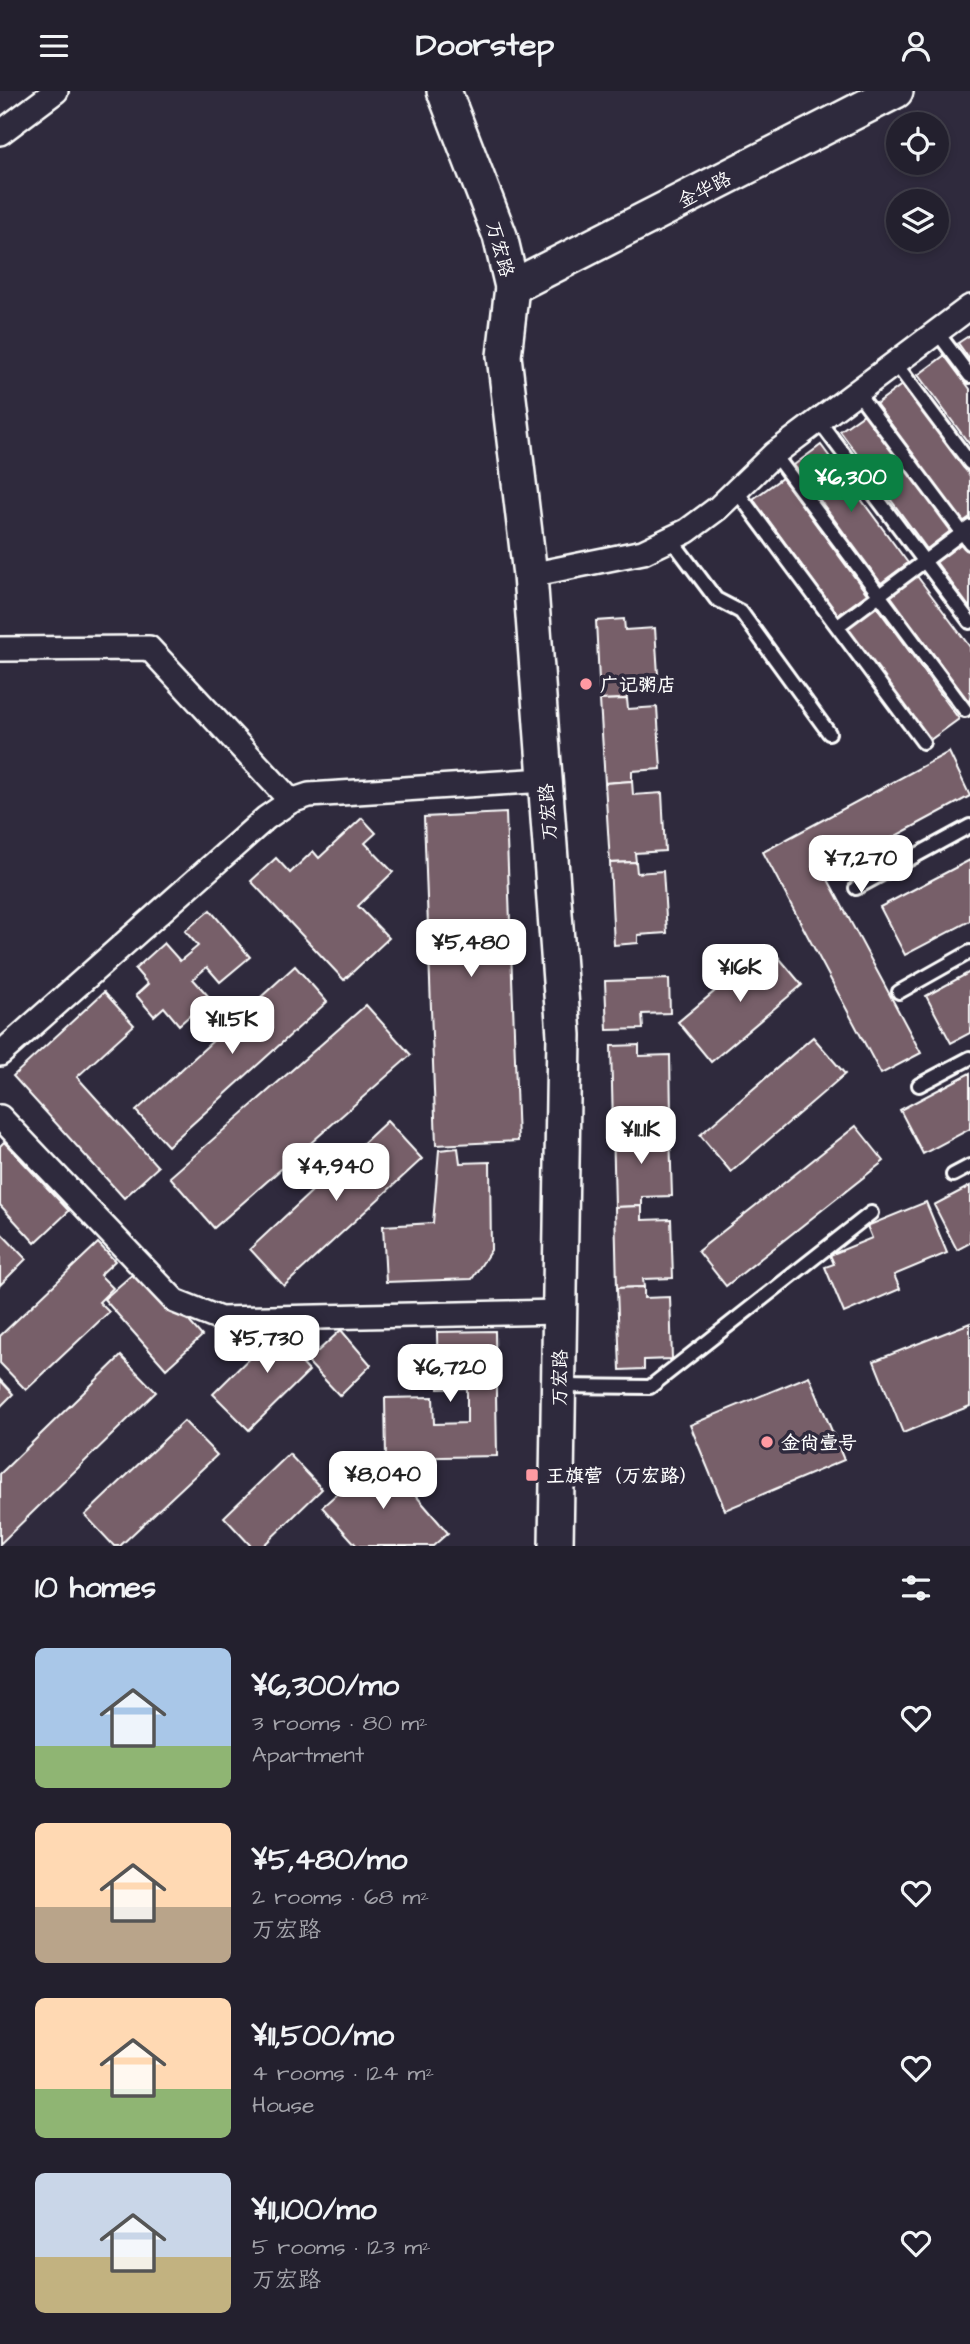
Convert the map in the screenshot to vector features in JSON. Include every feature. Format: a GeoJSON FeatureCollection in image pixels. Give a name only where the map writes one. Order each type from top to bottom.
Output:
{"type":"FeatureCollection","features":[{"type":"Feature","properties":{"kind":"street","name":"万宏路"},"geometry":{"type":"LineString","coordinates":[[444,91],[500,236],[512,287],[504,356],[530,575],[564,1035],[556,1546]]}},
{"type":"Feature","properties":{"kind":"street","name":"金华路"},"geometry":{"type":"LineString","coordinates":[[512,287],[896,91]]}},
{"type":"Feature","properties":{"kind":"street"},"geometry":{"type":"LineString","coordinates":[[0,133],[49,93]]}},
{"type":"Feature","properties":{"kind":"street"},"geometry":{"type":"LineString","coordinates":[[530,575],[643,552],[687,531],[718,508],[774,454],[970,307]]}},
{"type":"Feature","properties":{"kind":"street"},"geometry":{"type":"LineString","coordinates":[[0,649],[149,648],[291,801]]}},
{"type":"Feature","properties":{"kind":"street"},"geometry":{"type":"LineString","coordinates":[[0,1054],[266,818],[291,801],[309,795],[545,780]]}},
{"type":"Feature","properties":{"kind":"street"},"geometry":{"type":"LineString","coordinates":[[0,1117],[176,1301],[220,1319],[560,1312]]}},
{"type":"Feature","properties":{"kind":"lane"},"geometry":{"type":"LineString","coordinates":[[937,332],[970,376]]}},
{"type":"Feature","properties":{"kind":"lane"},"geometry":{"type":"LineString","coordinates":[[895,363],[970,463]]}},
{"type":"Feature","properties":{"kind":"lane"},"geometry":{"type":"LineString","coordinates":[[838,626],[924,561],[967,534],[858,392]]}},
{"type":"Feature","properties":{"kind":"lane"},"geometry":{"type":"LineString","coordinates":[[819,421],[970,622]]}},
{"type":"Feature","properties":{"kind":"lane"},"geometry":{"type":"LineString","coordinates":[[774,454],[965,710]]}},
{"type":"Feature","properties":{"kind":"lane"},"geometry":{"type":"LineString","coordinates":[[735,489],[923,742]]}},
{"type":"Feature","properties":{"kind":"lane"},"geometry":{"type":"LineString","coordinates":[[671,538],[716,599],[741,612],[829,733]]}},
{"type":"Feature","properties":{"kind":"lane"},"geometry":{"type":"LineString","coordinates":[[856,888],[970,826]]}},
{"type":"Feature","properties":{"kind":"lane"},"geometry":{"type":"LineString","coordinates":[[899,992],[970,952]]}},
{"type":"Feature","properties":{"kind":"lane"},"geometry":{"type":"LineString","coordinates":[[919,1085],[970,1058]]}},
{"type":"Feature","properties":{"kind":"lane"},"geometry":{"type":"LineString","coordinates":[[953,1175],[970,1166]]}},
{"type":"Feature","properties":{"kind":"lane"},"geometry":{"type":"LineString","coordinates":[[559,1386],[650,1387],[871,1213]]}},
{"type":"Feature","properties":{"kind":"building"},"geometry":{"type":"Polygon","coordinates":[[[970,335],[970,360],[958,343],[970,335]]]}},
{"type":"Feature","properties":{"kind":"building"},"geometry":{"type":"Polygon","coordinates":[[[945,355],[970,389],[970,445],[918,375],[945,355]]]}},
{"type":"Feature","properties":{"kind":"building"},"geometry":{"type":"Polygon","coordinates":[[[903,384],[970,476],[970,517],[963,522],[876,404],[903,384]]]}},
{"type":"Feature","properties":{"kind":"building"},"geometry":{"type":"Polygon","coordinates":[[[867,412],[953,529],[927,549],[840,431],[867,412]]]}},
{"type":"Feature","properties":{"kind":"building"},"geometry":{"type":"Polygon","coordinates":[[[821,445],[908,563],[881,583],[794,465],[821,445]]]}},
{"type":"Feature","properties":{"kind":"building"},"geometry":{"type":"Polygon","coordinates":[[[782,478],[867,594],[838,615],[753,499],[782,478]]]}},
{"type":"Feature","properties":{"kind":"building"},"geometry":{"type":"Polygon","coordinates":[[[963,542],[970,552],[970,608],[936,562],[963,542]]]}},
{"type":"Feature","properties":{"kind":"building"},"geometry":{"type":"Polygon","coordinates":[[[917,576],[970,647],[970,704],[890,595],[917,576]]]}},
{"type":"Feature","properties":{"kind":"building"},"geometry":{"type":"Polygon","coordinates":[[[876,606],[959,719],[930,740],[847,628],[876,606]]]}},
{"type":"Feature","properties":{"kind":"building"},"geometry":{"type":"Polygon","coordinates":[[[624,619],[625,630],[655,628],[659,690],[626,692],[627,699],[600,700],[596,621],[624,619]]]}},
{"type":"Feature","properties":{"kind":"building"},"geometry":{"type":"Polygon","coordinates":[[[627,699],[628,709],[657,707],[661,769],[632,771],[632,781],[605,783],[600,700],[627,699]]]}},
{"type":"Feature","properties":{"kind":"building"},"geometry":{"type":"Polygon","coordinates":[[[949,752],[970,796],[825,874],[921,1053],[881,1074],[763,852],[949,752]]]}},
{"type":"Feature","properties":{"kind":"building"},"geometry":{"type":"Polygon","coordinates":[[[632,781],[633,795],[662,793],[665,851],[635,853],[636,862],[610,863],[605,783],[632,781]]]}},
{"type":"Feature","properties":{"kind":"building"},"geometry":{"type":"Polygon","coordinates":[[[506,813],[518,1141],[436,1145],[424,817],[506,813]]]}},
{"type":"Feature","properties":{"kind":"building"},"geometry":{"type":"Polygon","coordinates":[[[362,818],[376,833],[365,843],[393,872],[358,906],[389,938],[344,980],[251,881],[276,858],[290,873],[313,851],[319,858],[362,818]]]}},
{"type":"Feature","properties":{"kind":"building"},"geometry":{"type":"Polygon","coordinates":[[[970,860],[970,921],[905,955],[880,907],[970,860]]]}},
{"type":"Feature","properties":{"kind":"building"},"geometry":{"type":"Polygon","coordinates":[[[636,862],[637,873],[663,871],[667,933],[638,935],[638,943],[614,945],[610,863],[636,862]]]}},
{"type":"Feature","properties":{"kind":"building"},"geometry":{"type":"Polygon","coordinates":[[[210,910],[250,957],[220,982],[207,967],[193,979],[210,998],[179,1025],[164,1007],[154,1016],[136,995],[148,984],[135,969],[164,943],[180,961],[198,946],[185,931],[210,910]]]}},
{"type":"Feature","properties":{"kind":"building"},"geometry":{"type":"Polygon","coordinates":[[[769,946],[802,985],[711,1062],[678,1022],[769,946]]]}},
{"type":"Feature","properties":{"kind":"building"},"geometry":{"type":"Polygon","coordinates":[[[295,966],[327,1002],[168,1146],[136,1111],[295,966]]]}},
{"type":"Feature","properties":{"kind":"building"},"geometry":{"type":"Polygon","coordinates":[[[970,972],[970,1033],[951,1043],[926,996],[970,972]]]}},
{"type":"Feature","properties":{"kind":"building"},"geometry":{"type":"Polygon","coordinates":[[[669,979],[670,1013],[642,1014],[643,1029],[607,1030],[605,981],[669,979]]]}},
{"type":"Feature","properties":{"kind":"building"},"geometry":{"type":"Polygon","coordinates":[[[104,992],[134,1025],[77,1077],[158,1167],[124,1198],[13,1076],[104,992]]]}},
{"type":"Feature","properties":{"kind":"building"},"geometry":{"type":"Polygon","coordinates":[[[366,1005],[411,1055],[214,1228],[170,1177],[366,1005]]]}},
{"type":"Feature","properties":{"kind":"building"},"geometry":{"type":"Polygon","coordinates":[[[813,1037],[845,1074],[731,1172],[700,1135],[813,1037]]]}},
{"type":"Feature","properties":{"kind":"building"},"geometry":{"type":"Polygon","coordinates":[[[639,1045],[639,1056],[670,1055],[671,1116],[639,1117],[639,1124],[613,1125],[611,1046],[639,1045]]]}},
{"type":"Feature","properties":{"kind":"building"},"geometry":{"type":"Polygon","coordinates":[[[970,1073],[970,1129],[923,1154],[900,1110],[970,1073]]]}},
{"type":"Feature","properties":{"kind":"building"},"geometry":{"type":"Polygon","coordinates":[[[387,1121],[422,1159],[284,1286],[250,1249],[387,1121]]]}},
{"type":"Feature","properties":{"kind":"building"},"geometry":{"type":"Polygon","coordinates":[[[639,1124],[639,1135],[670,1134],[672,1196],[642,1197],[642,1206],[615,1207],[613,1125],[639,1124]]]}},
{"type":"Feature","properties":{"kind":"building"},"geometry":{"type":"Polygon","coordinates":[[[856,1126],[884,1161],[726,1286],[698,1251],[856,1126]]]}},
{"type":"Feature","properties":{"kind":"building"},"geometry":{"type":"Polygon","coordinates":[[[4,1142],[69,1211],[35,1243],[0,1205],[0,1146],[4,1142]]]}},
{"type":"Feature","properties":{"kind":"building"},"geometry":{"type":"Polygon","coordinates":[[[458,1148],[460,1163],[490,1162],[491,1250],[472,1279],[386,1282],[383,1226],[433,1223],[439,1150],[458,1148]]]}},
{"type":"Feature","properties":{"kind":"building"},"geometry":{"type":"Polygon","coordinates":[[[970,1186],[970,1243],[957,1250],[934,1205],[970,1186]]]}},
{"type":"Feature","properties":{"kind":"building"},"geometry":{"type":"Polygon","coordinates":[[[926,1202],[947,1253],[894,1275],[900,1289],[844,1313],[825,1267],[834,1264],[830,1255],[872,1238],[867,1226],[926,1202]]]}},
{"type":"Feature","properties":{"kind":"building"},"geometry":{"type":"Polygon","coordinates":[[[642,1206],[642,1220],[671,1219],[673,1278],[643,1279],[644,1287],[617,1288],[615,1207],[642,1206]]]}},
{"type":"Feature","properties":{"kind":"building"},"geometry":{"type":"Polygon","coordinates":[[[0,1232],[26,1259],[0,1285],[0,1232]]]}},
{"type":"Feature","properties":{"kind":"building"},"geometry":{"type":"Polygon","coordinates":[[[98,1243],[115,1261],[100,1275],[113,1288],[99,1302],[109,1312],[26,1390],[0,1363],[0,1336],[98,1243]]]}},
{"type":"Feature","properties":{"kind":"building"},"geometry":{"type":"Polygon","coordinates":[[[141,1267],[202,1336],[166,1369],[104,1299],[141,1267]]]}},
{"type":"Feature","properties":{"kind":"building"},"geometry":{"type":"Polygon","coordinates":[[[644,1287],[644,1298],[670,1297],[672,1359],[644,1360],[644,1369],[620,1370],[617,1288],[644,1287]]]}},
{"type":"Feature","properties":{"kind":"building"},"geometry":{"type":"Polygon","coordinates":[[[290,1318],[316,1344],[299,1360],[309,1371],[249,1430],[213,1394],[290,1318]]]}},
{"type":"Feature","properties":{"kind":"building"},"geometry":{"type":"Polygon","coordinates":[[[970,1323],[970,1406],[903,1433],[874,1361],[970,1323]]]}},
{"type":"Feature","properties":{"kind":"building"},"geometry":{"type":"Polygon","coordinates":[[[341,1330],[371,1365],[340,1396],[307,1361],[341,1330]]]}},
{"type":"Feature","properties":{"kind":"building"},"geometry":{"type":"Polygon","coordinates":[[[495,1331],[497,1456],[386,1458],[385,1398],[433,1397],[434,1424],[467,1423],[467,1388],[438,1389],[437,1332],[495,1331]]]}},
{"type":"Feature","properties":{"kind":"building"},"geometry":{"type":"Polygon","coordinates":[[[121,1356],[156,1392],[0,1544],[0,1474],[121,1356]]]}},
{"type":"Feature","properties":{"kind":"building","name":"金尚壹号"},"geometry":{"type":"Polygon","coordinates":[[[809,1376],[844,1460],[725,1510],[690,1425],[809,1376]]]}},
{"type":"Feature","properties":{"kind":"building"},"geometry":{"type":"Polygon","coordinates":[[[0,1380],[13,1394],[0,1407],[0,1380]]]}},
{"type":"Feature","properties":{"kind":"building"},"geometry":{"type":"Polygon","coordinates":[[[184,1421],[217,1455],[120,1546],[114,1546],[85,1515],[184,1421]]]}},
{"type":"Feature","properties":{"kind":"building"},"geometry":{"type":"Polygon","coordinates":[[[289,1454],[322,1489],[263,1546],[251,1546],[224,1517],[289,1454]]]}},
{"type":"Feature","properties":{"kind":"building"},"geometry":{"type":"Polygon","coordinates":[[[381,1455],[448,1533],[433,1546],[357,1546],[322,1507],[381,1455]]]}},
{"type":"Feature","properties":{"kind":"place","name":"广记粥店"},"geometry":{"type":"Point","coordinates":[586,684]}},
{"type":"Feature","properties":{"kind":"place","name":"金尚壹号"},"geometry":{"type":"Point","coordinates":[767,1442]}},
{"type":"Feature","properties":{"kind":"place","name":"王旗营（万宏路）"},"geometry":{"type":"Point","coordinates":[532,1475]}}]}
